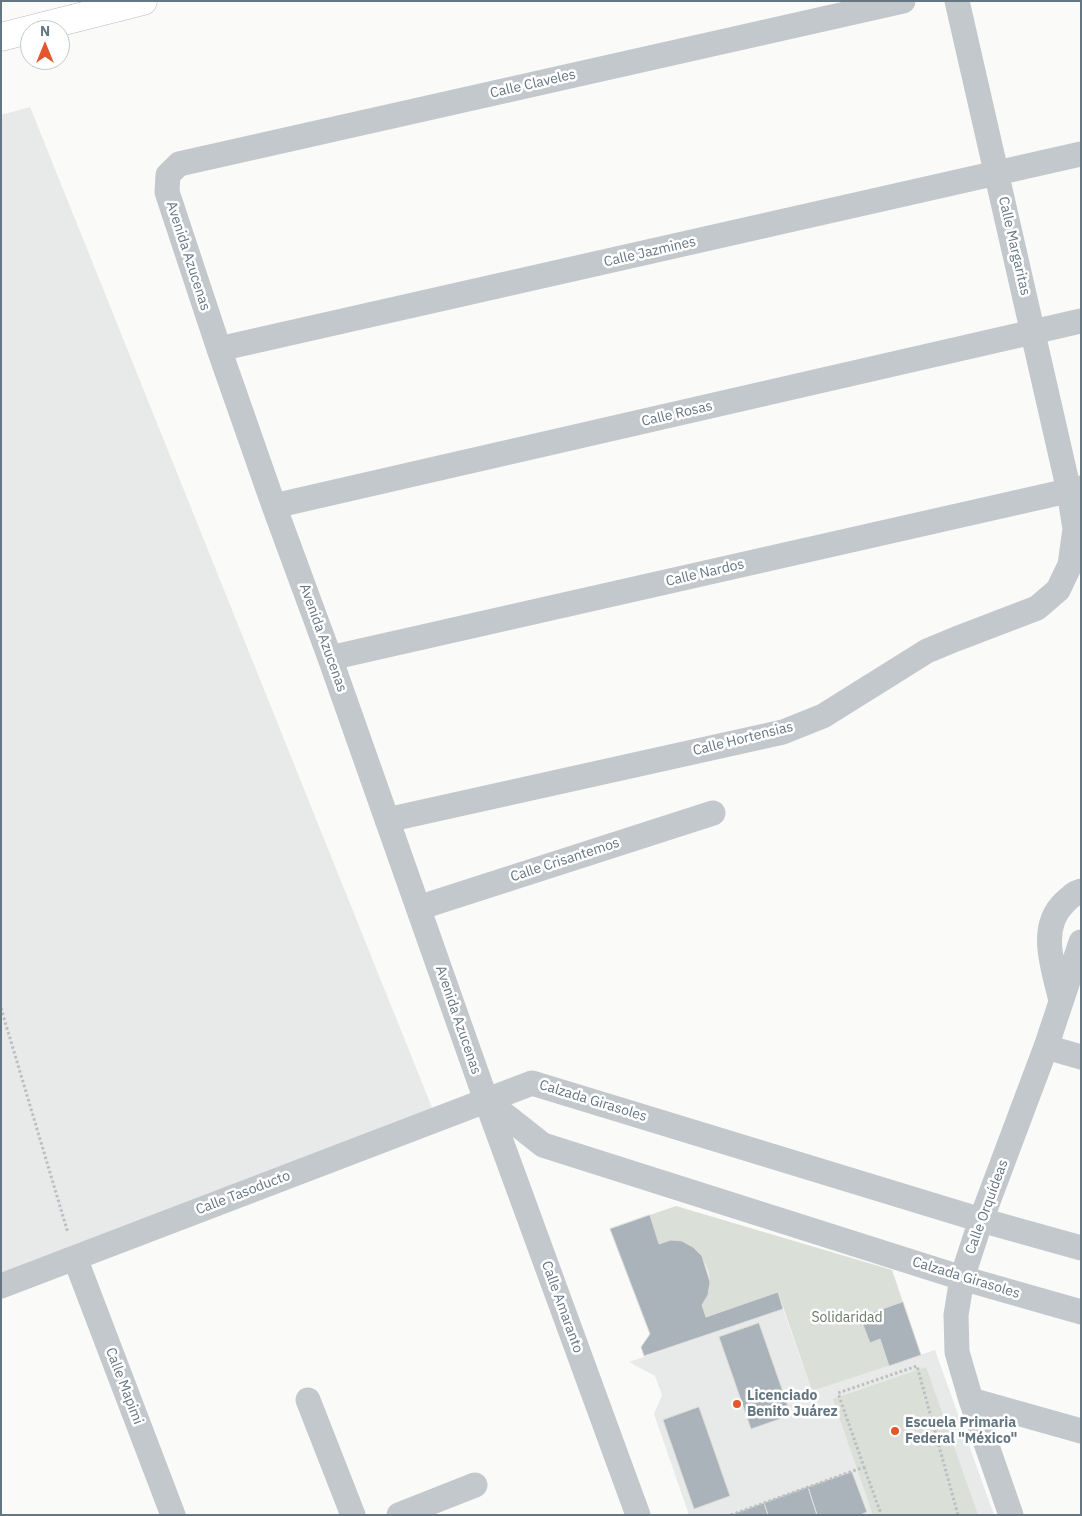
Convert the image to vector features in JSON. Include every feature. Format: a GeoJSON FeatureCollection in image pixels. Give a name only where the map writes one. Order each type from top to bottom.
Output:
{"type":"FeatureCollection","features":[{"type":"Feature","properties":{"kind":"street"},"geometry":{"type":"LineString","coordinates":[[1,37],[143,1]]}},
{"type":"Feature","properties":{"kind":"street","name":"Calle Claveles"},"geometry":{"type":"LineString","coordinates":[[168,175],[179,164],[902,1]]}},
{"type":"Feature","properties":{"kind":"street","name":"Calle Margaritas"},"geometry":{"type":"LineString","coordinates":[[957,1],[1034,332],[1075,490]]}},
{"type":"Feature","properties":{"kind":"street","name":"Calle Jazmines"},"geometry":{"type":"LineString","coordinates":[[219,349],[1081,154]]}},
{"type":"Feature","properties":{"kind":"street","name":"Avenida Azucenas"},"geometry":{"type":"LineString","coordinates":[[168,175],[167,192],[219,349],[486,1100]]}},
{"type":"Feature","properties":{"kind":"street","name":"Calle Rosas"},"geometry":{"type":"LineString","coordinates":[[274,506],[1081,321]]}},
{"type":"Feature","properties":{"kind":"street","name":"Calle Nardos"},"geometry":{"type":"LineString","coordinates":[[330,658],[1075,490]]}},
{"type":"Feature","properties":{"kind":"street","name":"Calle Hortensias"},"geometry":{"type":"LineString","coordinates":[[387,820],[783,732],[823,716],[927,651],[1037,608],[1058,590],[1070,565],[1075,529],[1075,490]]}},
{"type":"Feature","properties":{"kind":"street","name":"Calle Crisantemos"},"geometry":{"type":"LineString","coordinates":[[418,908],[713,813]]}},
{"type":"Feature","properties":{"kind":"street"},"geometry":{"type":"LineString","coordinates":[[1061,1001],[1048,942],[1052,923],[1059,908],[1075,892],[1081,890]]}},
{"type":"Feature","properties":{"kind":"street","name":"Calle Orquídeas"},"geometry":{"type":"LineString","coordinates":[[1011,1515],[971,1400],[957,1352],[956,1315],[962,1278],[981,1220],[1046,1047],[1081,942]]}},
{"type":"Feature","properties":{"kind":"street"},"geometry":{"type":"LineString","coordinates":[[1046,1047],[1081,1057]]}},
{"type":"Feature","properties":{"kind":"street","name":"Calzada Girasoles"},"geometry":{"type":"LineString","coordinates":[[486,1100],[532,1083],[981,1220],[1081,1248]]}},
{"type":"Feature","properties":{"kind":"street","name":"Calzada Girasoles"},"geometry":{"type":"LineString","coordinates":[[486,1100],[543,1145],[962,1278],[1081,1312]]}},
{"type":"Feature","properties":{"kind":"street","name":"Calle Tasoducto"},"geometry":{"type":"LineString","coordinates":[[1,1286],[486,1100]]}},
{"type":"Feature","properties":{"kind":"street","name":"Calle Amaranto"},"geometry":{"type":"LineString","coordinates":[[486,1100],[638,1515]]}},
{"type":"Feature","properties":{"kind":"street","name":"Calle Mapimi"},"geometry":{"type":"LineString","coordinates":[[75,1258],[173,1515]]}},
{"type":"Feature","properties":{"kind":"street"},"geometry":{"type":"LineString","coordinates":[[308,1400],[353,1515]]}},
{"type":"Feature","properties":{"kind":"street"},"geometry":{"type":"LineString","coordinates":[[971,1400],[1081,1431]]}},
{"type":"Feature","properties":{"kind":"street"},"geometry":{"type":"LineString","coordinates":[[399,1515],[475,1484]]}},
{"type":"Feature","properties":{"kind":"path"},"geometry":{"type":"LineString","coordinates":[[1,1008],[75,1258]]}},
{"type":"Feature","properties":{"kind":"path"},"geometry":{"type":"LineString","coordinates":[[880,1515],[838,1393],[917,1366],[958,1515]]}},
{"type":"Feature","properties":{"kind":"path"},"geometry":{"type":"LineString","coordinates":[[731,1515],[864,1467]]}},
{"type":"Feature","properties":{"kind":"shaded area"},"geometry":{"type":"Polygon","coordinates":[[[30,107],[439,1125],[1,1287],[1,115],[30,107]]]}},
{"type":"Feature","properties":{"kind":"shaded area"},"geometry":{"type":"Polygon","coordinates":[[[783,1309],[812,1391],[935,1350],[994,1515],[689,1515],[654,1414],[662,1395],[655,1376],[629,1362],[783,1309]]]}},
{"type":"Feature","properties":{"kind":"green space","name":"Solidaridad"},"geometry":{"type":"Polygon","coordinates":[[[676,1206],[892,1270],[921,1355],[812,1391],[778,1292],[706,1317],[702,1305],[709,1292],[710,1283],[706,1264],[699,1253],[689,1244],[675,1241],[659,1244],[650,1215],[676,1206]]]}},
{"type":"Feature","properties":{"kind":"green space"},"geometry":{"type":"Polygon","coordinates":[[[926,1367],[978,1515],[873,1515],[833,1399],[926,1367]]]}},
{"type":"Feature","properties":{"kind":"building","name":"Solidaridad"},"geometry":{"type":"Polygon","coordinates":[[[650,1215],[659,1244],[671,1240],[682,1241],[693,1247],[702,1256],[710,1282],[708,1295],[702,1305],[706,1317],[778,1292],[783,1309],[644,1356],[641,1347],[650,1334],[610,1229],[650,1215]]]}},
{"type":"Feature","properties":{"kind":"building"},"geometry":{"type":"Polygon","coordinates":[[[903,1302],[921,1355],[889,1366],[880,1339],[870,1343],[860,1317],[903,1302]]]}},
{"type":"Feature","properties":{"kind":"building"},"geometry":{"type":"Polygon","coordinates":[[[759,1323],[791,1415],[751,1429],[719,1337],[759,1323]]]}},
{"type":"Feature","properties":{"kind":"building"},"geometry":{"type":"Polygon","coordinates":[[[699,1407],[730,1496],[694,1509],[663,1420],[699,1407]]]}},
{"type":"Feature","properties":{"kind":"building"},"geometry":{"type":"Polygon","coordinates":[[[852,1472],[867,1512],[860,1515],[817,1515],[808,1487],[852,1472]]]}},
{"type":"Feature","properties":{"kind":"building"},"geometry":{"type":"Polygon","coordinates":[[[808,1487],[817,1515],[768,1515],[764,1503],[808,1487]]]}},
{"type":"Feature","properties":{"kind":"building"},"geometry":{"type":"Polygon","coordinates":[[[764,1503],[768,1515],[731,1515],[764,1503]]]}},
{"type":"Feature","properties":{"kind":"place","name":"Licenciado Benito Juárez"},"geometry":{"type":"Point","coordinates":[737,1404]}},
{"type":"Feature","properties":{"kind":"place","name":"Escuela Primaria Federal \"México\""},"geometry":{"type":"Point","coordinates":[895,1431]}}]}
